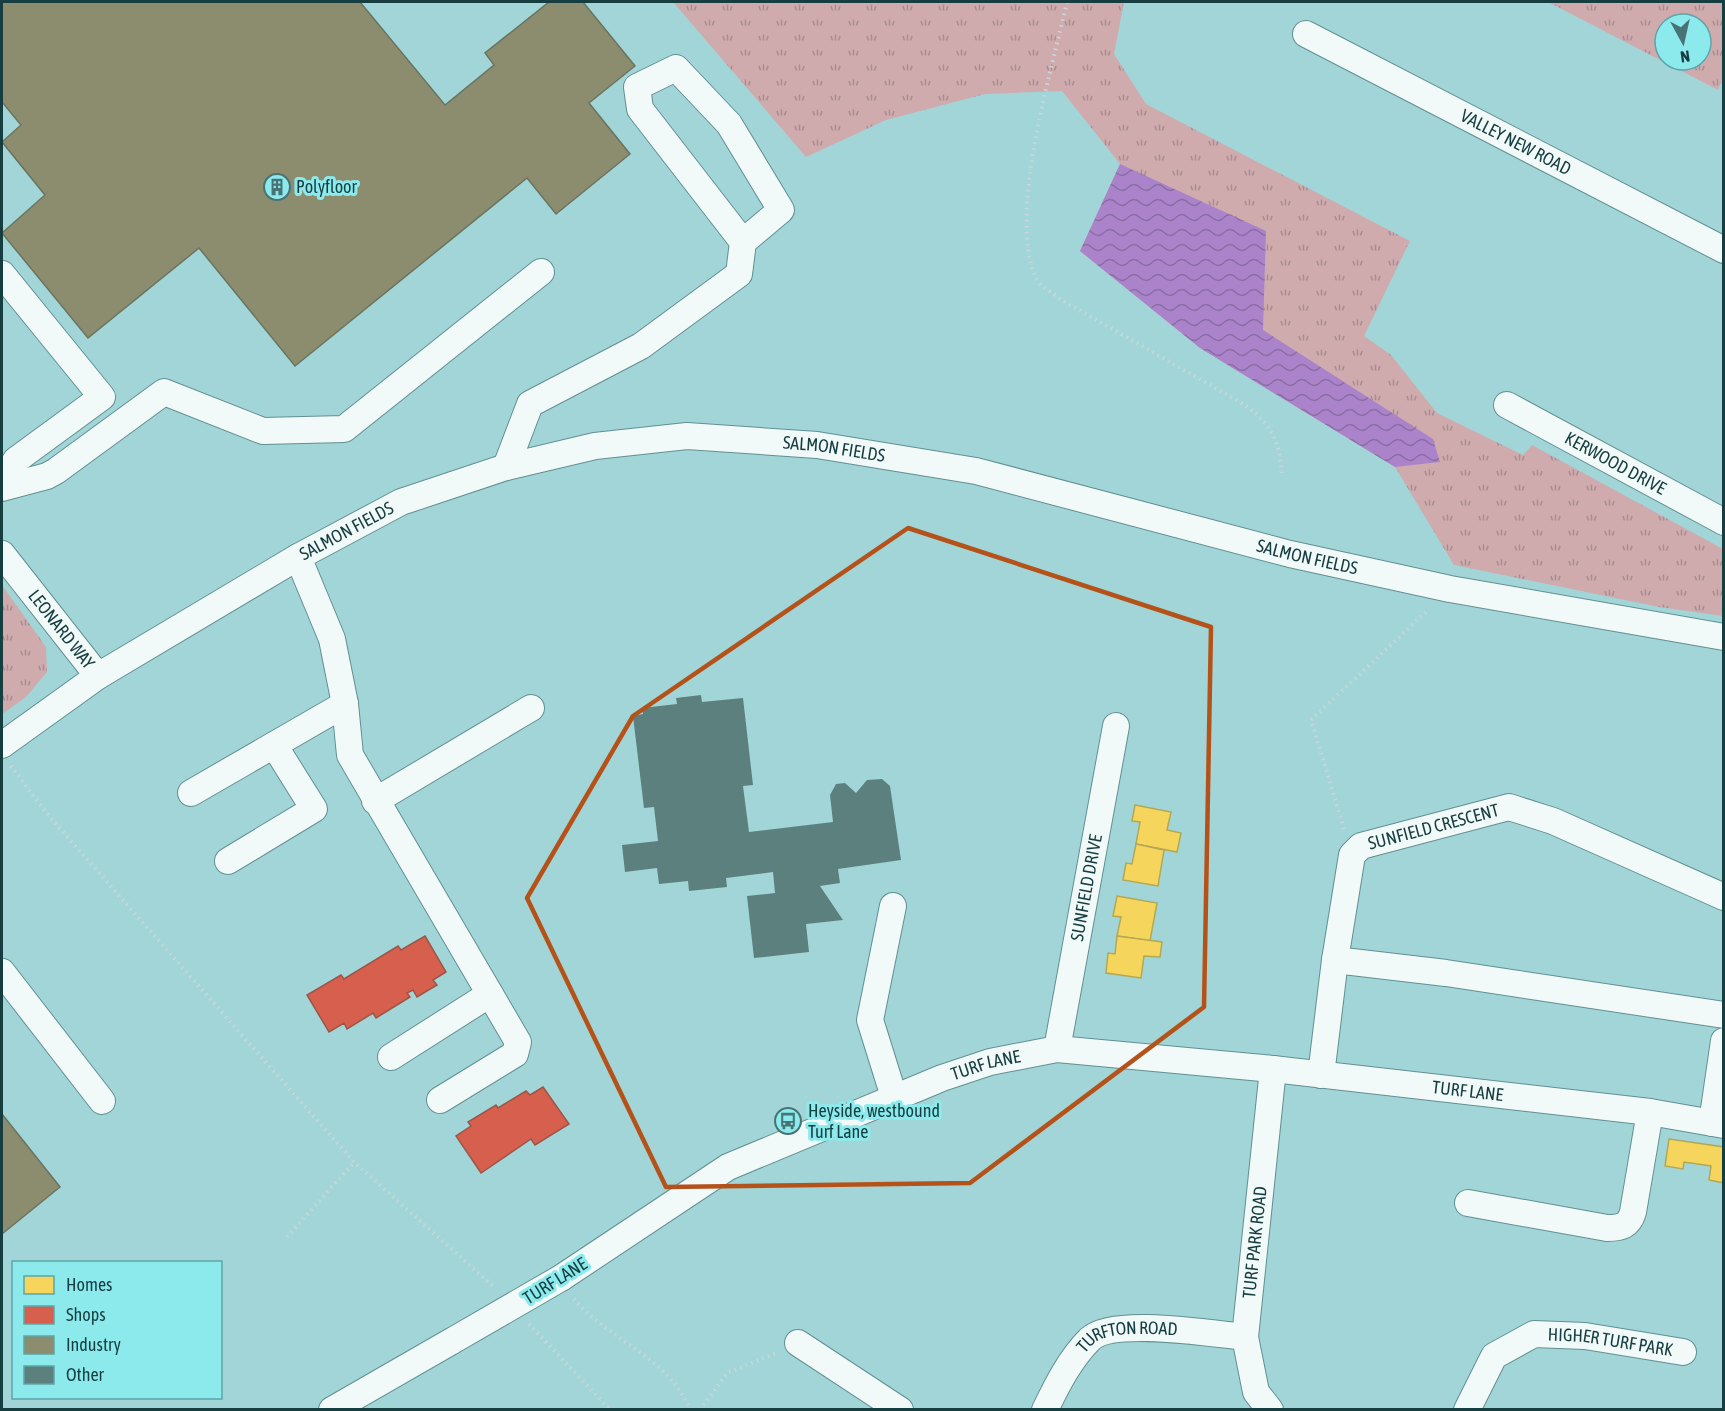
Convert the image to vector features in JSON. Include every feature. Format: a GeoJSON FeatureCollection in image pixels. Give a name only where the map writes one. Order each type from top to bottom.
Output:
{"type":"FeatureCollection","features":[{"type":"Feature","properties":{"kind":"street","name":"VALLEY NEW ROAD"},"geometry":{"type":"LineString","coordinates":[[1306,34],[1724,250]]}},
{"type":"Feature","properties":{"kind":"street"},"geometry":{"type":"LineString","coordinates":[[506,466],[530,404],[641,346],[739,274],[743,242],[781,210],[729,124],[676,68],[637,87],[640,109],[743,242]]}},
{"type":"Feature","properties":{"kind":"street"},"geometry":{"type":"LineString","coordinates":[[2,488],[47,476],[164,392],[263,431],[344,429],[541,272]]}},
{"type":"Feature","properties":{"kind":"street"},"geometry":{"type":"LineString","coordinates":[[2,274],[102,397],[133,414]]}},
{"type":"Feature","properties":{"kind":"street"},"geometry":{"type":"LineString","coordinates":[[2,481],[16,460],[102,397]]}},
{"type":"Feature","properties":{"kind":"street","name":"KERWOOD DRIVE"},"geometry":{"type":"LineString","coordinates":[[1507,405],[1724,522]]}},
{"type":"Feature","properties":{"kind":"street","name":"SALMON FIELDS"},"geometry":{"type":"LineString","coordinates":[[5,754],[98,676],[298,557],[401,502],[506,466],[595,446],[687,436],[817,445],[976,471],[1290,554],[1450,590],[1724,638]]}},
{"type":"Feature","properties":{"kind":"street","name":"LEONARD WAY"},"geometry":{"type":"LineString","coordinates":[[2,554],[98,676]]}},
{"type":"Feature","properties":{"kind":"street"},"geometry":{"type":"LineString","coordinates":[[298,557],[332,639],[345,704],[350,755],[518,1042],[515,1054],[440,1100]]}},
{"type":"Feature","properties":{"kind":"street"},"geometry":{"type":"LineString","coordinates":[[191,793],[345,704]]}},
{"type":"Feature","properties":{"kind":"street"},"geometry":{"type":"LineString","coordinates":[[375,801],[531,708]]}},
{"type":"Feature","properties":{"kind":"street","name":"SUNFIELD DRIVE"},"geometry":{"type":"LineString","coordinates":[[1057,1049],[1116,726]]}},
{"type":"Feature","properties":{"kind":"street"},"geometry":{"type":"LineString","coordinates":[[228,861],[314,809],[274,745]]}},
{"type":"Feature","properties":{"kind":"street","name":"SUNFIELD CRESCENT"},"geometry":{"type":"LineString","coordinates":[[1320,1075],[1352,855],[1361,846],[1509,807],[1553,820],[1724,897]]}},
{"type":"Feature","properties":{"kind":"street"},"geometry":{"type":"LineString","coordinates":[[893,906],[870,1020],[894,1097]]}},
{"type":"Feature","properties":{"kind":"street"},"geometry":{"type":"LineString","coordinates":[[1335,960],[1446,973],[1724,1015]]}},
{"type":"Feature","properties":{"kind":"street"},"geometry":{"type":"LineString","coordinates":[[2,972],[102,1101]]}},
{"type":"Feature","properties":{"kind":"street"},"geometry":{"type":"LineString","coordinates":[[391,1057],[490,994]]}},
{"type":"Feature","properties":{"kind":"street"},"geometry":{"type":"LineString","coordinates":[[1718,1124],[1724,1041]]}},
{"type":"Feature","properties":{"kind":"street","name":"TURF LANE"},"geometry":{"type":"LineString","coordinates":[[332,1410],[561,1278],[728,1167],[894,1097],[990,1062],[1057,1049],[1273,1069],[1650,1113],[1718,1124]]}},
{"type":"Feature","properties":{"kind":"street","name":"TURF PARK ROAD"},"geometry":{"type":"LineString","coordinates":[[1270,1410],[1256,1392],[1245,1337],[1273,1069]]}},
{"type":"Feature","properties":{"kind":"street"},"geometry":{"type":"LineString","coordinates":[[1468,1203],[1607,1228],[1624,1226],[1629,1222],[1633,1212],[1650,1113]]}},
{"type":"Feature","properties":{"kind":"street","name":"TURFTON ROAD"},"geometry":{"type":"LineString","coordinates":[[1045,1410],[1063,1374],[1092,1337],[1130,1326],[1245,1337]]}},
{"type":"Feature","properties":{"kind":"street","name":"HIGHER TURF PARK"},"geometry":{"type":"LineString","coordinates":[[1467,1410],[1494,1356],[1534,1334],[1585,1336],[1683,1352]]}},
{"type":"Feature","properties":{"kind":"street"},"geometry":{"type":"LineString","coordinates":[[798,1343],[900,1410]]}},
{"type":"Feature","properties":{"kind":"path"},"geometry":{"type":"LineString","coordinates":[[1067,2],[1033,155],[1025,212],[1028,250],[1037,280],[1060,299],[1245,405],[1267,422],[1281,454],[1282,477]]}},
{"type":"Feature","properties":{"kind":"path"},"geometry":{"type":"LineString","coordinates":[[1352,855],[1311,720],[1450,590]]}},
{"type":"Feature","properties":{"kind":"path"},"geometry":{"type":"LineString","coordinates":[[5,754],[48,815],[354,1162],[498,1292]]}},
{"type":"Feature","properties":{"kind":"path"},"geometry":{"type":"LineString","coordinates":[[287,1236],[354,1162]]}},
{"type":"Feature","properties":{"kind":"path"},"geometry":{"type":"LineString","coordinates":[[576,1302],[670,1377],[684,1396],[690,1410]]}},
{"type":"Feature","properties":{"kind":"path"},"geometry":{"type":"LineString","coordinates":[[522,1317],[610,1410]]}},
{"type":"Feature","properties":{"kind":"path"},"geometry":{"type":"LineString","coordinates":[[700,1410],[727,1373],[798,1343]]}},
{"type":"Feature","properties":{"kind":"highlighted area"},"geometry":{"type":"Polygon","coordinates":[[[908,528],[1211,627],[1204,1007],[970,1183],[666,1187],[527,898],[633,716],[908,528]]]}},
{"type":"Feature","properties":{"kind":"green space"},"geometry":{"type":"Polygon","coordinates":[[[673,2],[1124,2],[1114,54],[1146,104],[1410,241],[1364,336],[1391,355],[1437,413],[1523,455],[1532,445],[1723,549],[1723,616],[1659,607],[1454,565],[1395,467],[1200,348],[1080,251],[1120,164],[1062,91],[985,94],[886,120],[806,157],[673,2]]]}},
{"type":"Feature","properties":{"kind":"green space"},"geometry":{"type":"Polygon","coordinates":[[[1548,2],[1723,2],[1723,77],[1718,90],[1683,72],[1713,72],[1713,12],[1653,12],[1653,56],[1548,2]]]}},
{"type":"Feature","properties":{"kind":"green space"},"geometry":{"type":"Polygon","coordinates":[[[2,585],[46,647],[47,672],[26,697],[2,714],[2,585]]]}},
{"type":"Feature","properties":{"kind":"water"},"geometry":{"type":"Polygon","coordinates":[[[1120,164],[1266,231],[1263,330],[1433,439],[1440,462],[1395,467],[1200,348],[1080,251],[1120,164]]]}},
{"type":"Feature","properties":{"kind":"building: Homes"},"geometry":{"type":"Polygon","coordinates":[[[1135,805],[1171,812],[1167,830],[1181,833],[1177,852],[1136,844],[1140,822],[1132,821],[1135,805]]]}},
{"type":"Feature","properties":{"kind":"building: Homes"},"geometry":{"type":"Polygon","coordinates":[[[1136,844],[1164,850],[1158,886],[1123,880],[1126,863],[1132,864],[1136,844]]]}},
{"type":"Feature","properties":{"kind":"building: Homes"},"geometry":{"type":"Polygon","coordinates":[[[1117,896],[1157,903],[1150,941],[1117,936],[1121,917],[1113,916],[1117,896]]]}},
{"type":"Feature","properties":{"kind":"building: Homes"},"geometry":{"type":"Polygon","coordinates":[[[1117,936],[1162,942],[1160,957],[1144,956],[1141,978],[1106,973],[1108,953],[1115,954],[1117,936]]]}},
{"type":"Feature","properties":{"kind":"building: Homes"},"geometry":{"type":"Polygon","coordinates":[[[1669,1139],[1724,1147],[1724,1183],[1709,1180],[1711,1166],[1684,1162],[1683,1169],[1665,1166],[1669,1139]]]}},
{"type":"Feature","properties":{"kind":"building: Shops"},"geometry":{"type":"Polygon","coordinates":[[[425,936],[446,972],[433,980],[437,985],[417,997],[413,990],[407,993],[410,997],[376,1018],[373,1013],[347,1029],[344,1023],[329,1032],[307,995],[341,975],[344,979],[398,946],[401,950],[425,936]]]}},
{"type":"Feature","properties":{"kind":"building: Shops"},"geometry":{"type":"Polygon","coordinates":[[[543,1087],[569,1124],[535,1145],[531,1139],[481,1173],[456,1136],[471,1126],[468,1122],[496,1105],[498,1108],[526,1091],[530,1095],[543,1087]]]}},
{"type":"Feature","properties":{"kind":"building: Industry","name":"Polyfloor"},"geometry":{"type":"Polygon","coordinates":[[[2,2],[360,2],[445,105],[494,65],[485,53],[549,2],[583,2],[635,66],[589,103],[630,154],[556,214],[527,178],[295,366],[199,248],[88,338],[2,233],[45,195],[2,142],[21,125],[2,102],[2,2]]]}},
{"type":"Feature","properties":{"kind":"building: Industry"},"geometry":{"type":"Polygon","coordinates":[[[2,1114],[60,1187],[2,1234],[2,1114]]]}},
{"type":"Feature","properties":{"kind":"building: Other"},"geometry":{"type":"Polygon","coordinates":[[[701,695],[702,702],[743,698],[753,785],[743,786],[749,832],[833,822],[830,795],[836,784],[845,783],[856,793],[867,780],[882,779],[890,786],[901,860],[838,869],[840,883],[820,886],[843,920],[806,924],[809,952],[754,958],[747,896],[775,893],[773,872],[726,878],[727,887],[689,891],[688,881],[659,884],[657,868],[625,872],[622,845],[658,841],[654,807],[644,808],[633,716],[643,714],[642,708],[677,704],[676,698],[701,695]]]}},
{"type":"Feature","properties":{"kind":"place","name":"Polyfloor"},"geometry":{"type":"Point","coordinates":[277,187]}},
{"type":"Feature","properties":{"kind":"place","name":"Heyside, westbound Turf Lane"},"geometry":{"type":"Point","coordinates":[788,1121]}}]}
